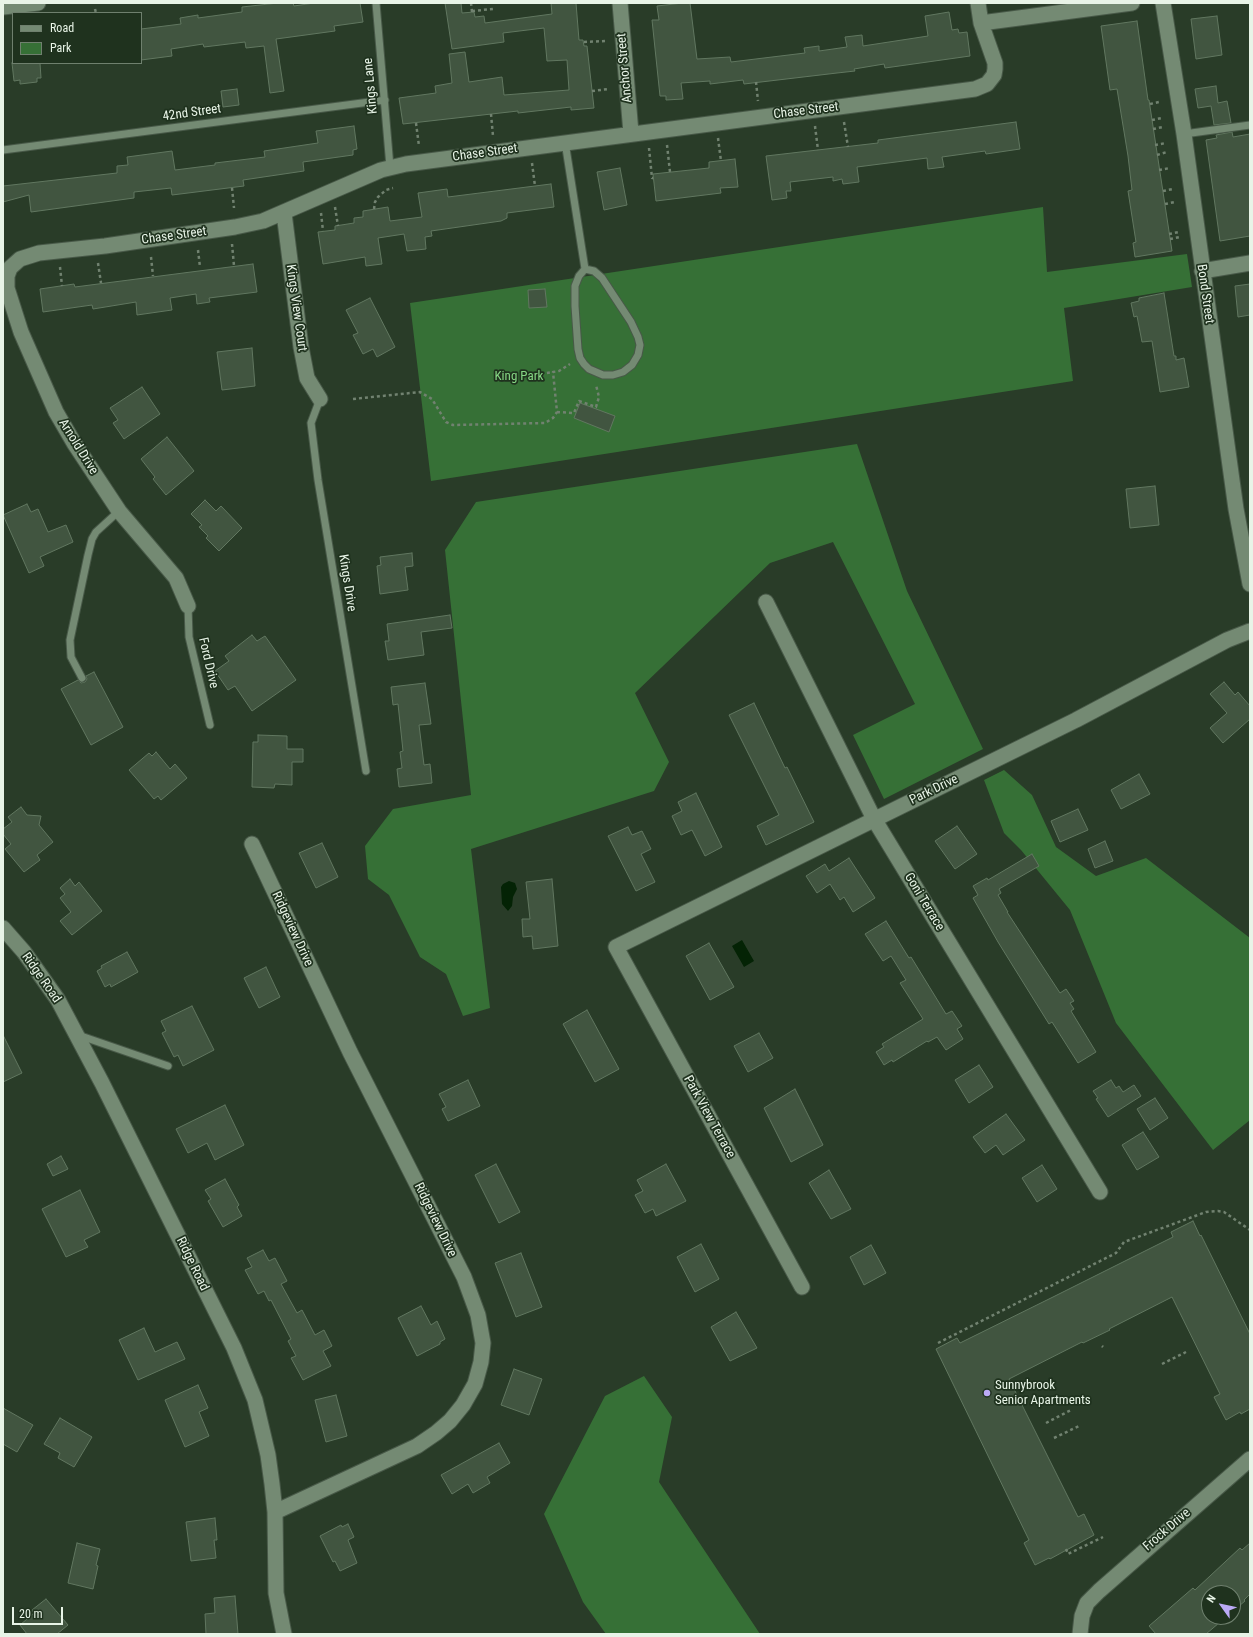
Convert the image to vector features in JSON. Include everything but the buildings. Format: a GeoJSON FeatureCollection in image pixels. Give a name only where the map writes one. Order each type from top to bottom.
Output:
{"type":"FeatureCollection","features":[{"type":"Feature","properties":{"kind":"street"},"geometry":{"type":"LineString","coordinates":[[3,8],[38,3]]}},
{"type":"Feature","properties":{"kind":"street","name":"Anchor Street"},"geometry":{"type":"LineString","coordinates":[[620,3],[631,133]]}},
{"type":"Feature","properties":{"kind":"street"},"geometry":{"type":"LineString","coordinates":[[978,3],[982,23],[1132,3]]}},
{"type":"Feature","properties":{"kind":"street","name":"Bond Street"},"geometry":{"type":"LineString","coordinates":[[1163,3],[1184,134],[1236,509],[1250,584]]}},
{"type":"Feature","properties":{"kind":"street","name":"Chase Street"},"geometry":{"type":"LineString","coordinates":[[10,268],[20,259],[30,255],[235,227],[263,221],[390,167],[631,133],[975,89],[987,84],[994,75],[995,69],[995,63],[982,23]]}},
{"type":"Feature","properties":{"kind":"street","name":"Kings View Court"},"geometry":{"type":"LineString","coordinates":[[284,213],[305,370],[307,378],[320,400]]}},
{"type":"Feature","properties":{"kind":"street"},"geometry":{"type":"LineString","coordinates":[[1202,271],[1250,264]]}},
{"type":"Feature","properties":{"kind":"street","name":"Arnold Drive"},"geometry":{"type":"LineString","coordinates":[[10,268],[6,276],[9,298],[21,332],[56,412],[74,443],[119,510],[176,578],[188,606]]}},
{"type":"Feature","properties":{"kind":"street","name":"Goni Terrace"},"geometry":{"type":"LineString","coordinates":[[766,602],[874,819],[1100,1192]]}},
{"type":"Feature","properties":{"kind":"street","name":"Park Drive"},"geometry":{"type":"LineString","coordinates":[[616,947],[1076,720],[1228,640],[1250,630]]}},
{"type":"Feature","properties":{"kind":"street","name":"Ridgeview Drive"},"geometry":{"type":"LineString","coordinates":[[252,844],[350,1052],[464,1277],[478,1315],[484,1343],[481,1362],[471,1391],[463,1405],[450,1421],[436,1433],[417,1446],[275,1512]]}},
{"type":"Feature","properties":{"kind":"street","name":"Ridge Road"},"geometry":{"type":"LineString","coordinates":[[3,928],[41,974],[58,1000],[105,1090],[234,1348],[255,1400],[268,1455],[275,1512],[276,1593],[284,1634]]}},
{"type":"Feature","properties":{"kind":"street","name":"Park View Terrace"},"geometry":{"type":"LineString","coordinates":[[616,947],[802,1287]]}},
{"type":"Feature","properties":{"kind":"street","name":"Frock Drive"},"geometry":{"type":"LineString","coordinates":[[1080,1634],[1082,1616],[1087,1603],[1125,1566],[1250,1459]]}},
{"type":"Feature","properties":{"kind":"lane","name":"Kings Lane"},"geometry":{"type":"LineString","coordinates":[[376,3],[390,167]]}},
{"type":"Feature","properties":{"kind":"lane","name":"42nd Street"},"geometry":{"type":"LineString","coordinates":[[3,150],[385,100]]}},
{"type":"Feature","properties":{"kind":"lane"},"geometry":{"type":"LineString","coordinates":[[1184,134],[1250,125]]}},
{"type":"Feature","properties":{"kind":"lane"},"geometry":{"type":"LineString","coordinates":[[565,142],[585,269],[579,276],[575,286],[575,306],[580,358],[589,369],[604,375],[613,375],[623,372],[632,365],[638,355],[640,345],[638,337],[631,322],[602,278],[594,271],[585,269]]}},
{"type":"Feature","properties":{"kind":"lane","name":"Kings Drive"},"geometry":{"type":"LineString","coordinates":[[320,400],[312,423],[318,480],[366,771]]}},
{"type":"Feature","properties":{"kind":"lane"},"geometry":{"type":"LineString","coordinates":[[82,678],[71,657],[70,640],[88,555],[92,539],[96,532],[119,510]]}},
{"type":"Feature","properties":{"kind":"lane","name":"Ford Drive"},"geometry":{"type":"LineString","coordinates":[[188,606],[189,637],[210,725]]}},
{"type":"Feature","properties":{"kind":"lane"},"geometry":{"type":"LineString","coordinates":[[75,1034],[168,1066]]}},
{"type":"Feature","properties":{"kind":"path"},"geometry":{"type":"LineString","coordinates":[[471,3],[472,12],[493,9]]}},
{"type":"Feature","properties":{"kind":"path"},"geometry":{"type":"LineString","coordinates":[[584,42],[605,40]]}},
{"type":"Feature","properties":{"kind":"path"},"geometry":{"type":"LineString","coordinates":[[756,82],[758,101]]}},
{"type":"Feature","properties":{"kind":"path"},"geometry":{"type":"LineString","coordinates":[[592,91],[609,89]]}},
{"type":"Feature","properties":{"kind":"path"},"geometry":{"type":"LineString","coordinates":[[1150,104],[1160,102]]}},
{"type":"Feature","properties":{"kind":"path"},"geometry":{"type":"LineString","coordinates":[[492,114],[494,136]]}},
{"type":"Feature","properties":{"kind":"path"},"geometry":{"type":"LineString","coordinates":[[1152,120],[1162,118]]}},
{"type":"Feature","properties":{"kind":"path"},"geometry":{"type":"LineString","coordinates":[[844,121],[848,147]]}},
{"type":"Feature","properties":{"kind":"path"},"geometry":{"type":"LineString","coordinates":[[416,122],[419,146]]}},
{"type":"Feature","properties":{"kind":"path"},"geometry":{"type":"LineString","coordinates":[[815,126],[818,150]]}},
{"type":"Feature","properties":{"kind":"path"},"geometry":{"type":"LineString","coordinates":[[1153,129],[1163,127]]}},
{"type":"Feature","properties":{"kind":"path"},"geometry":{"type":"LineString","coordinates":[[718,138],[721,161]]}},
{"type":"Feature","properties":{"kind":"path"},"geometry":{"type":"LineString","coordinates":[[1155,145],[1166,143]]}},
{"type":"Feature","properties":{"kind":"path"},"geometry":{"type":"LineString","coordinates":[[667,145],[670,172]]}},
{"type":"Feature","properties":{"kind":"path"},"geometry":{"type":"LineString","coordinates":[[649,148],[653,178]]}},
{"type":"Feature","properties":{"kind":"path"},"geometry":{"type":"LineString","coordinates":[[1157,154],[1167,152]]}},
{"type":"Feature","properties":{"kind":"path"},"geometry":{"type":"LineString","coordinates":[[532,163],[535,186]]}},
{"type":"Feature","properties":{"kind":"path"},"geometry":{"type":"LineString","coordinates":[[1159,170],[1170,168]]}},
{"type":"Feature","properties":{"kind":"path"},"geometry":{"type":"LineString","coordinates":[[232,188],[234,208]]}},
{"type":"Feature","properties":{"kind":"path"},"geometry":{"type":"LineString","coordinates":[[374,209],[375,202],[378,197],[386,190],[393,188]]}},
{"type":"Feature","properties":{"kind":"path"},"geometry":{"type":"LineString","coordinates":[[1163,191],[1173,189]]}},
{"type":"Feature","properties":{"kind":"path"},"geometry":{"type":"LineString","coordinates":[[1164,204],[1175,202]]}},
{"type":"Feature","properties":{"kind":"path"},"geometry":{"type":"LineString","coordinates":[[335,207],[338,226]]}},
{"type":"Feature","properties":{"kind":"path"},"geometry":{"type":"LineString","coordinates":[[321,213],[323,231]]}},
{"type":"Feature","properties":{"kind":"path"},"geometry":{"type":"LineString","coordinates":[[1169,234],[1179,232]]}},
{"type":"Feature","properties":{"kind":"path"},"geometry":{"type":"LineString","coordinates":[[1170,239],[1180,237]]}},
{"type":"Feature","properties":{"kind":"path"},"geometry":{"type":"LineString","coordinates":[[232,244],[234,266]]}},
{"type":"Feature","properties":{"kind":"path"},"geometry":{"type":"LineString","coordinates":[[198,250],[200,267]]}},
{"type":"Feature","properties":{"kind":"path"},"geometry":{"type":"LineString","coordinates":[[151,257],[153,276]]}},
{"type":"Feature","properties":{"kind":"path"},"geometry":{"type":"LineString","coordinates":[[98,263],[101,283]]}},
{"type":"Feature","properties":{"kind":"path"},"geometry":{"type":"LineString","coordinates":[[60,267],[62,286]]}},
{"type":"Feature","properties":{"kind":"path"},"geometry":{"type":"LineString","coordinates":[[541,374],[559,371]]}},
{"type":"Feature","properties":{"kind":"path"},"geometry":{"type":"LineString","coordinates":[[353,399],[420,392],[432,399],[446,422],[453,425],[545,422],[553,418],[557,412],[553,372]]}},
{"type":"Feature","properties":{"kind":"path"},"geometry":{"type":"LineString","coordinates":[[557,412],[574,413],[579,401],[596,407],[599,397]]}},
{"type":"Feature","properties":{"kind":"path"},"geometry":{"type":"LineString","coordinates":[[938,1343],[1116,1253],[1124,1242],[1214,1211],[1224,1212],[1249,1229],[1250,1234]]}},
{"type":"Feature","properties":{"kind":"path"},"geometry":{"type":"LineString","coordinates":[[1162,1364],[1186,1352]]}},
{"type":"Feature","properties":{"kind":"path"},"geometry":{"type":"LineString","coordinates":[[1046,1423],[1071,1410]]}},
{"type":"Feature","properties":{"kind":"path"},"geometry":{"type":"LineString","coordinates":[[1054,1438],[1079,1426]]}},
{"type":"Feature","properties":{"kind":"path"},"geometry":{"type":"LineString","coordinates":[[1066,1549],[1068,1554],[1103,1537]]}},
{"type":"Feature","properties":{"kind":"green space","name":"King Park"},"geometry":{"type":"Polygon","coordinates":[[[1043,207],[1047,272],[1187,254],[1192,287],[1064,308],[1073,381],[431,481],[410,303],[1043,207]]]}},
{"type":"Feature","properties":{"kind":"green space"},"geometry":{"type":"Polygon","coordinates":[[[857,444],[907,591],[983,749],[884,799],[853,735],[915,704],[833,542],[770,563],[635,693],[669,762],[654,791],[471,849],[490,1008],[463,1016],[446,974],[420,957],[389,895],[368,879],[365,846],[393,809],[471,795],[445,550],[476,502],[857,444]]]}},
{"type":"Feature","properties":{"kind":"green space"},"geometry":{"type":"Polygon","coordinates":[[[1004,770],[1032,795],[1056,847],[1096,876],[1146,858],[1250,938],[1250,1120],[1213,1150],[1116,1023],[1070,910],[1021,850],[1004,833],[984,780],[1004,770]]]}},
{"type":"Feature","properties":{"kind":"green space"},"geometry":{"type":"Polygon","coordinates":[[[644,1376],[672,1417],[659,1482],[760,1634],[606,1634],[583,1602],[544,1514],[605,1396],[644,1376]]]}},
{"type":"Feature","properties":{"kind":"shaded area"},"geometry":{"type":"Polygon","coordinates":[[[509,881],[515,883],[517,889],[513,897],[512,906],[508,911],[502,904],[501,887],[509,881]]]}},
{"type":"Feature","properties":{"kind":"shaded area"},"geometry":{"type":"Polygon","coordinates":[[[742,940],[754,961],[744,967],[732,946],[742,940]]]}},
{"type":"Feature","properties":{"kind":"place","name":"Sunnybrook Senior Apartments"},"geometry":{"type":"Point","coordinates":[987,1393]}}]}
